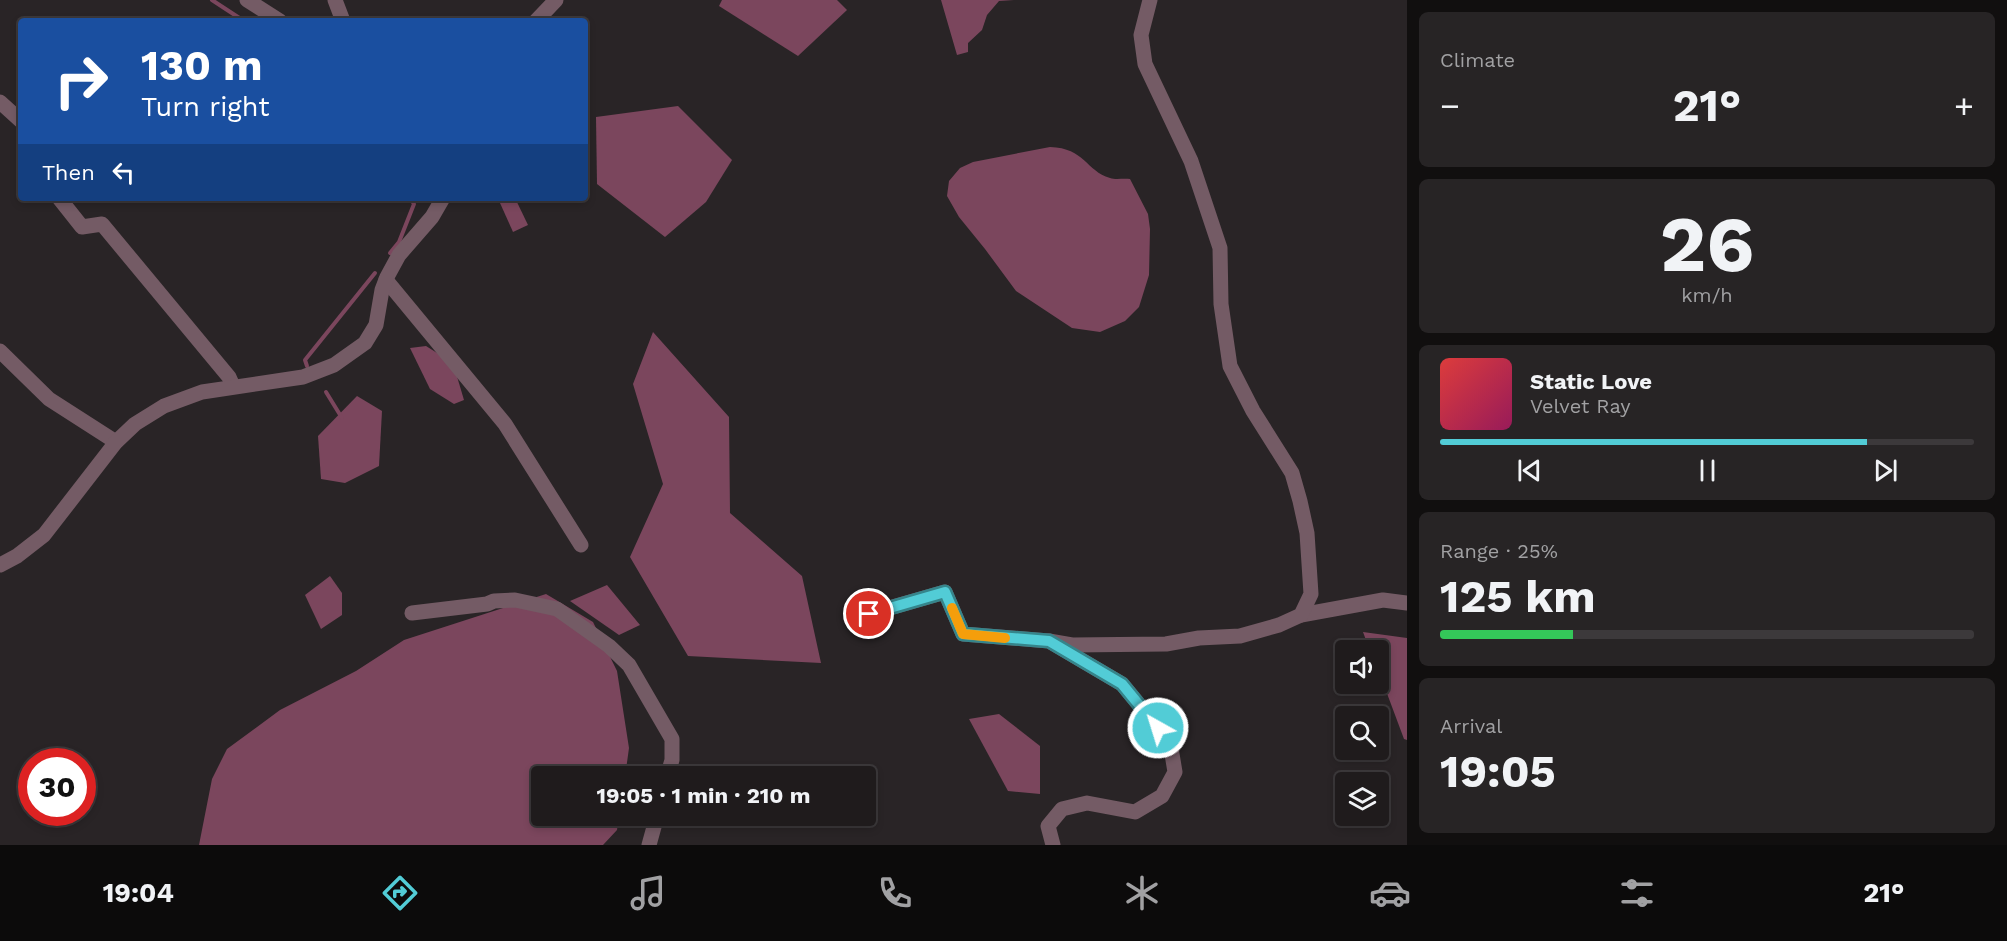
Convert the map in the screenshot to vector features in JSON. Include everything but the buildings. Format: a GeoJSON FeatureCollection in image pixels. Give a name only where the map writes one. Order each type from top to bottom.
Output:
{"type":"FeatureCollection","features":[{"type":"Feature","properties":{"kind":"street"},"geometry":{"type":"LineString","coordinates":[[247,0],[275,18]]}},
{"type":"Feature","properties":{"kind":"street"},"geometry":{"type":"LineString","coordinates":[[335,0],[342,18]]}},
{"type":"Feature","properties":{"kind":"street"},"geometry":{"type":"LineString","coordinates":[[539,18],[556,0]]}},
{"type":"Feature","properties":{"kind":"street"},"geometry":{"type":"LineString","coordinates":[[1150,0],[1140,35],[1145,64],[1191,161],[1220,248],[1221,304],[1230,366],[1253,411],[1292,473],[1300,501],[1307,533],[1311,594],[1302,615]]}},
{"type":"Feature","properties":{"kind":"street"},"geometry":{"type":"LineString","coordinates":[[0,102],[18,118]]}},
{"type":"Feature","properties":{"kind":"street"},"geometry":{"type":"LineString","coordinates":[[61,201],[82,227],[102,224],[229,377],[233,386]]}},
{"type":"Feature","properties":{"kind":"street"},"geometry":{"type":"LineString","coordinates":[[0,565],[44,535],[116,442],[135,424],[165,406],[202,392],[303,377],[334,365],[364,343],[376,325],[382,290],[399,255],[432,217],[441,201]]}},
{"type":"Feature","properties":{"kind":"street"},"geometry":{"type":"LineString","coordinates":[[386,280],[505,424],[581,544]]}},
{"type":"Feature","properties":{"kind":"street"},"geometry":{"type":"LineString","coordinates":[[0,351],[50,399],[116,442]]}},
{"type":"Feature","properties":{"kind":"street"},"geometry":{"type":"LineString","coordinates":[[850,619],[945,592],[963,634],[1072,645],[1166,644],[1199,638],[1240,636],[1279,625],[1302,615],[1383,600],[1407,603]]}},
{"type":"Feature","properties":{"kind":"street"},"geometry":{"type":"LineString","coordinates":[[412,613],[515,600],[557,609],[609,646],[629,665],[672,740],[671,766]]}},
{"type":"Feature","properties":{"kind":"street"},"geometry":{"type":"LineString","coordinates":[[1049,641],[1122,684],[1170,742],[1175,772],[1162,796],[1135,812],[1087,803],[1062,809],[1048,826],[1053,845]]}},
{"type":"Feature","properties":{"kind":"street"},"geometry":{"type":"LineString","coordinates":[[649,845],[654,826]]}},
{"type":"Feature","properties":{"kind":"shaded area"},"geometry":{"type":"Polygon","coordinates":[[[722,0],[837,0],[847,10],[798,56],[719,6],[722,0]]]}},
{"type":"Feature","properties":{"kind":"shaded area"},"geometry":{"type":"Polygon","coordinates":[[[941,0],[1014,0],[999,1],[987,15],[982,30],[968,43],[968,52],[957,55],[941,0]]]}},
{"type":"Feature","properties":{"kind":"shaded area"},"geometry":{"type":"Polygon","coordinates":[[[678,106],[732,160],[706,202],[665,237],[597,184],[596,117],[678,106]]]}},
{"type":"Feature","properties":{"kind":"shaded area"},"geometry":{"type":"Polygon","coordinates":[[[1050,147],[1071,151],[1102,175],[1115,179],[1130,179],[1148,214],[1149,275],[1139,307],[1125,321],[1100,332],[1072,328],[1016,291],[959,217],[947,196],[949,181],[960,168],[973,162],[1050,147]]]}},
{"type":"Feature","properties":{"kind":"shaded area"},"geometry":{"type":"Polygon","coordinates":[[[516,201],[528,225],[513,232],[500,203],[516,201]]]}},
{"type":"Feature","properties":{"kind":"shaded area"},"geometry":{"type":"Polygon","coordinates":[[[653,332],[729,417],[730,513],[802,576],[821,663],[688,656],[630,557],[663,484],[633,384],[653,332]]]}},
{"type":"Feature","properties":{"kind":"shaded area"},"geometry":{"type":"Polygon","coordinates":[[[426,346],[453,363],[464,400],[454,404],[430,389],[410,348],[426,346]]]}},
{"type":"Feature","properties":{"kind":"shaded area"},"geometry":{"type":"Polygon","coordinates":[[[357,396],[382,411],[379,466],[345,483],[321,479],[318,436],[357,396]]]}},
{"type":"Feature","properties":{"kind":"shaded area"},"geometry":{"type":"Polygon","coordinates":[[[330,576],[342,593],[342,615],[321,629],[305,595],[330,576]]]}},
{"type":"Feature","properties":{"kind":"shaded area"},"geometry":{"type":"Polygon","coordinates":[[[607,585],[640,625],[619,635],[570,601],[607,585]]]}},
{"type":"Feature","properties":{"kind":"shaded area"},"geometry":{"type":"Polygon","coordinates":[[[546,594],[593,622],[617,671],[629,748],[627,766],[531,766],[531,826],[618,826],[617,830],[603,845],[199,845],[212,779],[227,749],[280,710],[356,671],[404,640],[546,594]]]}},
{"type":"Feature","properties":{"kind":"shaded area"},"geometry":{"type":"Polygon","coordinates":[[[1363,632],[1407,638],[1407,740],[1404,739],[1387,694],[1389,640],[1366,640],[1363,632]]]}},
{"type":"Feature","properties":{"kind":"shaded area"},"geometry":{"type":"Polygon","coordinates":[[[999,714],[1040,746],[1040,794],[1008,791],[969,719],[999,714]]]}},
{"type":"Feature","properties":{"kind":"waterway"},"geometry":{"type":"LineString","coordinates":[[212,0],[239,18]]}},
{"type":"Feature","properties":{"kind":"waterway"},"geometry":{"type":"LineString","coordinates":[[390,253],[399,242],[414,204],[412,201]]}},
{"type":"Feature","properties":{"kind":"waterway"},"geometry":{"type":"LineString","coordinates":[[307,366],[305,360],[375,273]]}},
{"type":"Feature","properties":{"kind":"waterway"},"geometry":{"type":"LineString","coordinates":[[326,392],[342,418]]}},
{"type":"Feature","properties":{"kind":"slow traffic"},"geometry":{"type":"LineString","coordinates":[[952,608],[963,634],[1005,638]]}},
{"type":"Feature","properties":{"kind":"route"},"geometry":{"type":"LineString","coordinates":[[869,614],[945,592],[963,634],[1049,641],[1122,684],[1158,728]]}}]}
